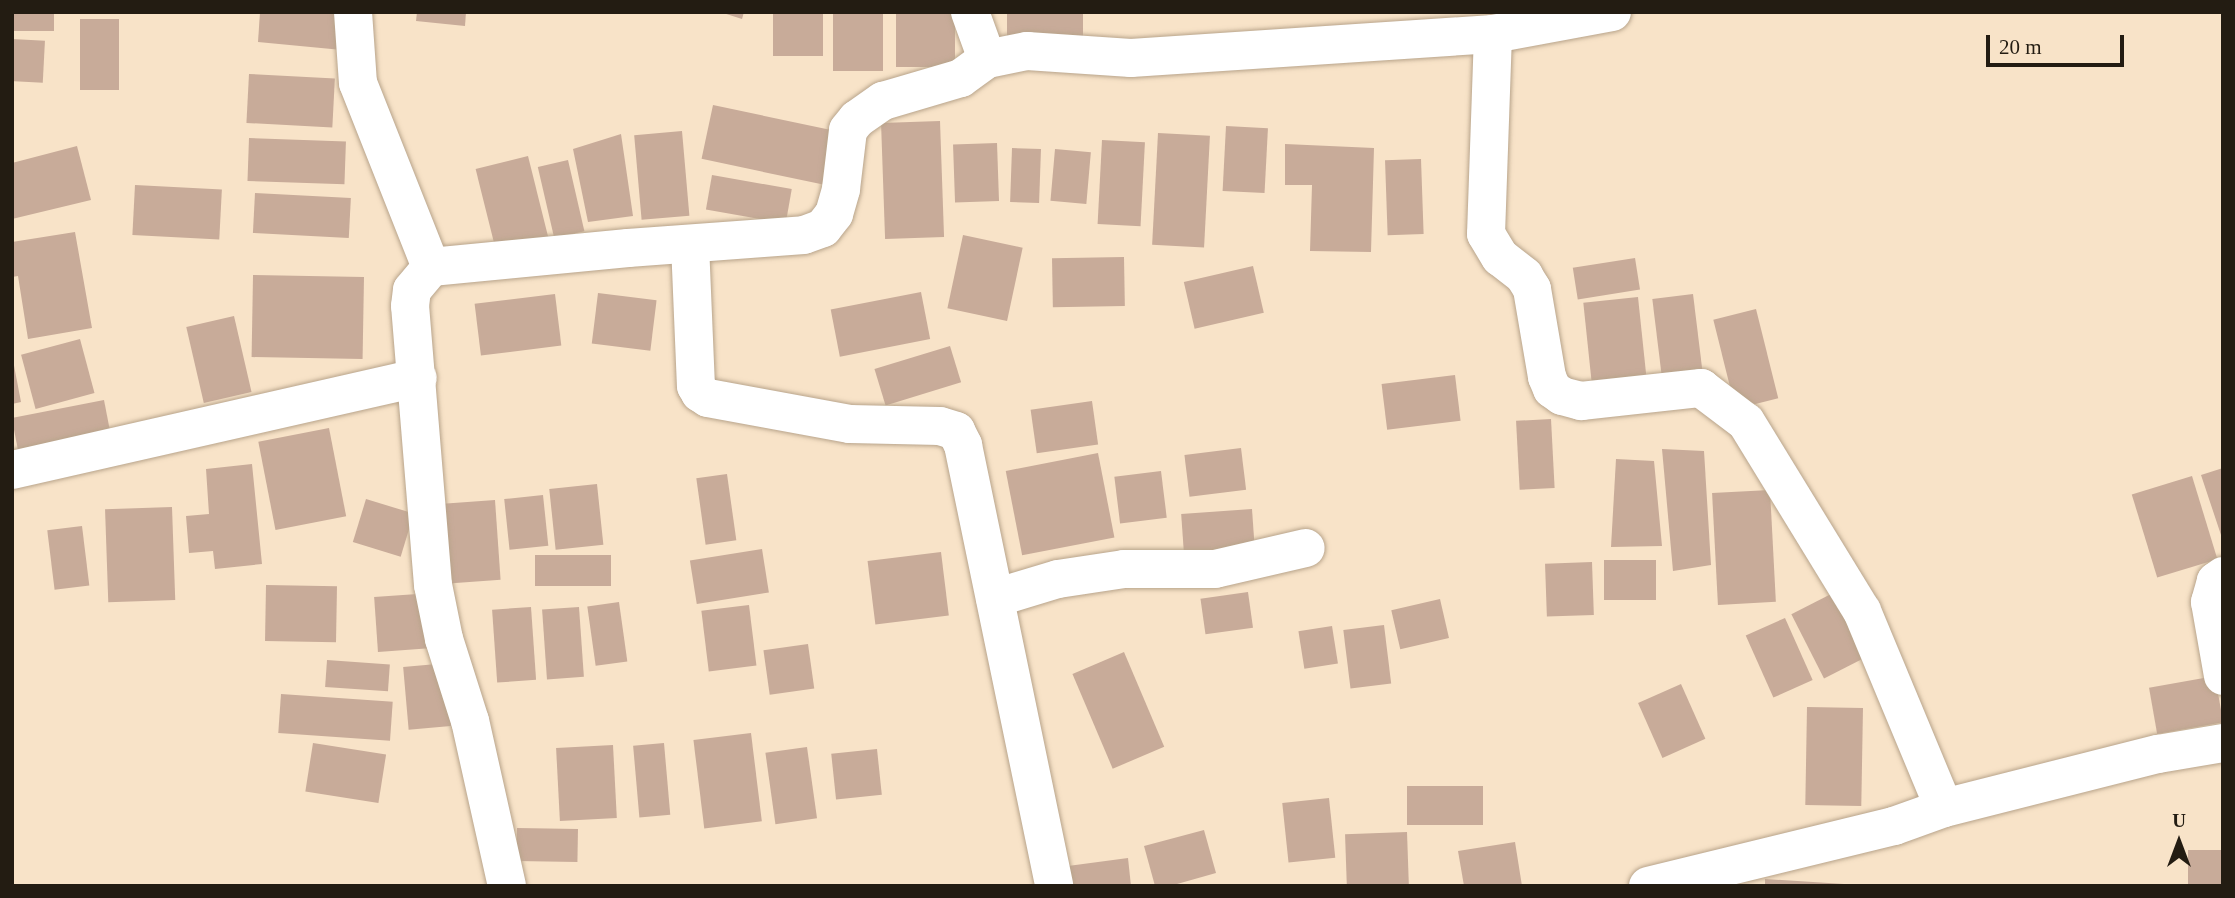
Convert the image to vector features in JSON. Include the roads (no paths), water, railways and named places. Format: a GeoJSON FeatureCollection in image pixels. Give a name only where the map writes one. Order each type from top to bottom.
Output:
{"type":"FeatureCollection","features":[{"type":"Feature","properties":{"kind":"street"},"geometry":{"type":"LineString","coordinates":[[353,12],[358,83],[431,267]]}},
{"type":"Feature","properties":{"kind":"street"},"geometry":{"type":"LineString","coordinates":[[970,12],[987,59]]}},
{"type":"Feature","properties":{"kind":"street"},"geometry":{"type":"LineString","coordinates":[[507,886],[470,721],[444,639],[433,585],[410,306],[412,290],[431,267],[804,235],[823,228],[834,214],[841,189],[848,130],[857,119],[883,101],[961,78],[987,59],[1027,51],[1131,58],[1493,34],[1612,12]]}},
{"type":"Feature","properties":{"kind":"street"},"geometry":{"type":"LineString","coordinates":[[1493,34],[1486,234],[1500,257],[1524,276],[1532,289],[1547,377],[1552,388],[1562,396],[1581,401],[1701,388],[1746,422],[1862,611],[1944,808]]}},
{"type":"Feature","properties":{"kind":"street"},"geometry":{"type":"LineString","coordinates":[[690,244],[696,386],[700,393],[708,398],[850,424],[940,426],[957,431],[963,445],[1054,886]]}},
{"type":"Feature","properties":{"kind":"street"},"geometry":{"type":"LineString","coordinates":[[12,470],[418,378]]}},
{"type":"Feature","properties":{"kind":"street"},"geometry":{"type":"LineString","coordinates":[[995,598],[1058,579],[1124,569],[1215,569],[1306,548]]}},
{"type":"Feature","properties":{"kind":"street"},"geometry":{"type":"LineString","coordinates":[[2223,576],[2216,581],[2210,601],[2223,676]]}},
{"type":"Feature","properties":{"kind":"street"},"geometry":{"type":"LineString","coordinates":[[1648,886],[1894,826],[1944,808],[2158,754],[2223,743]]}}]}
